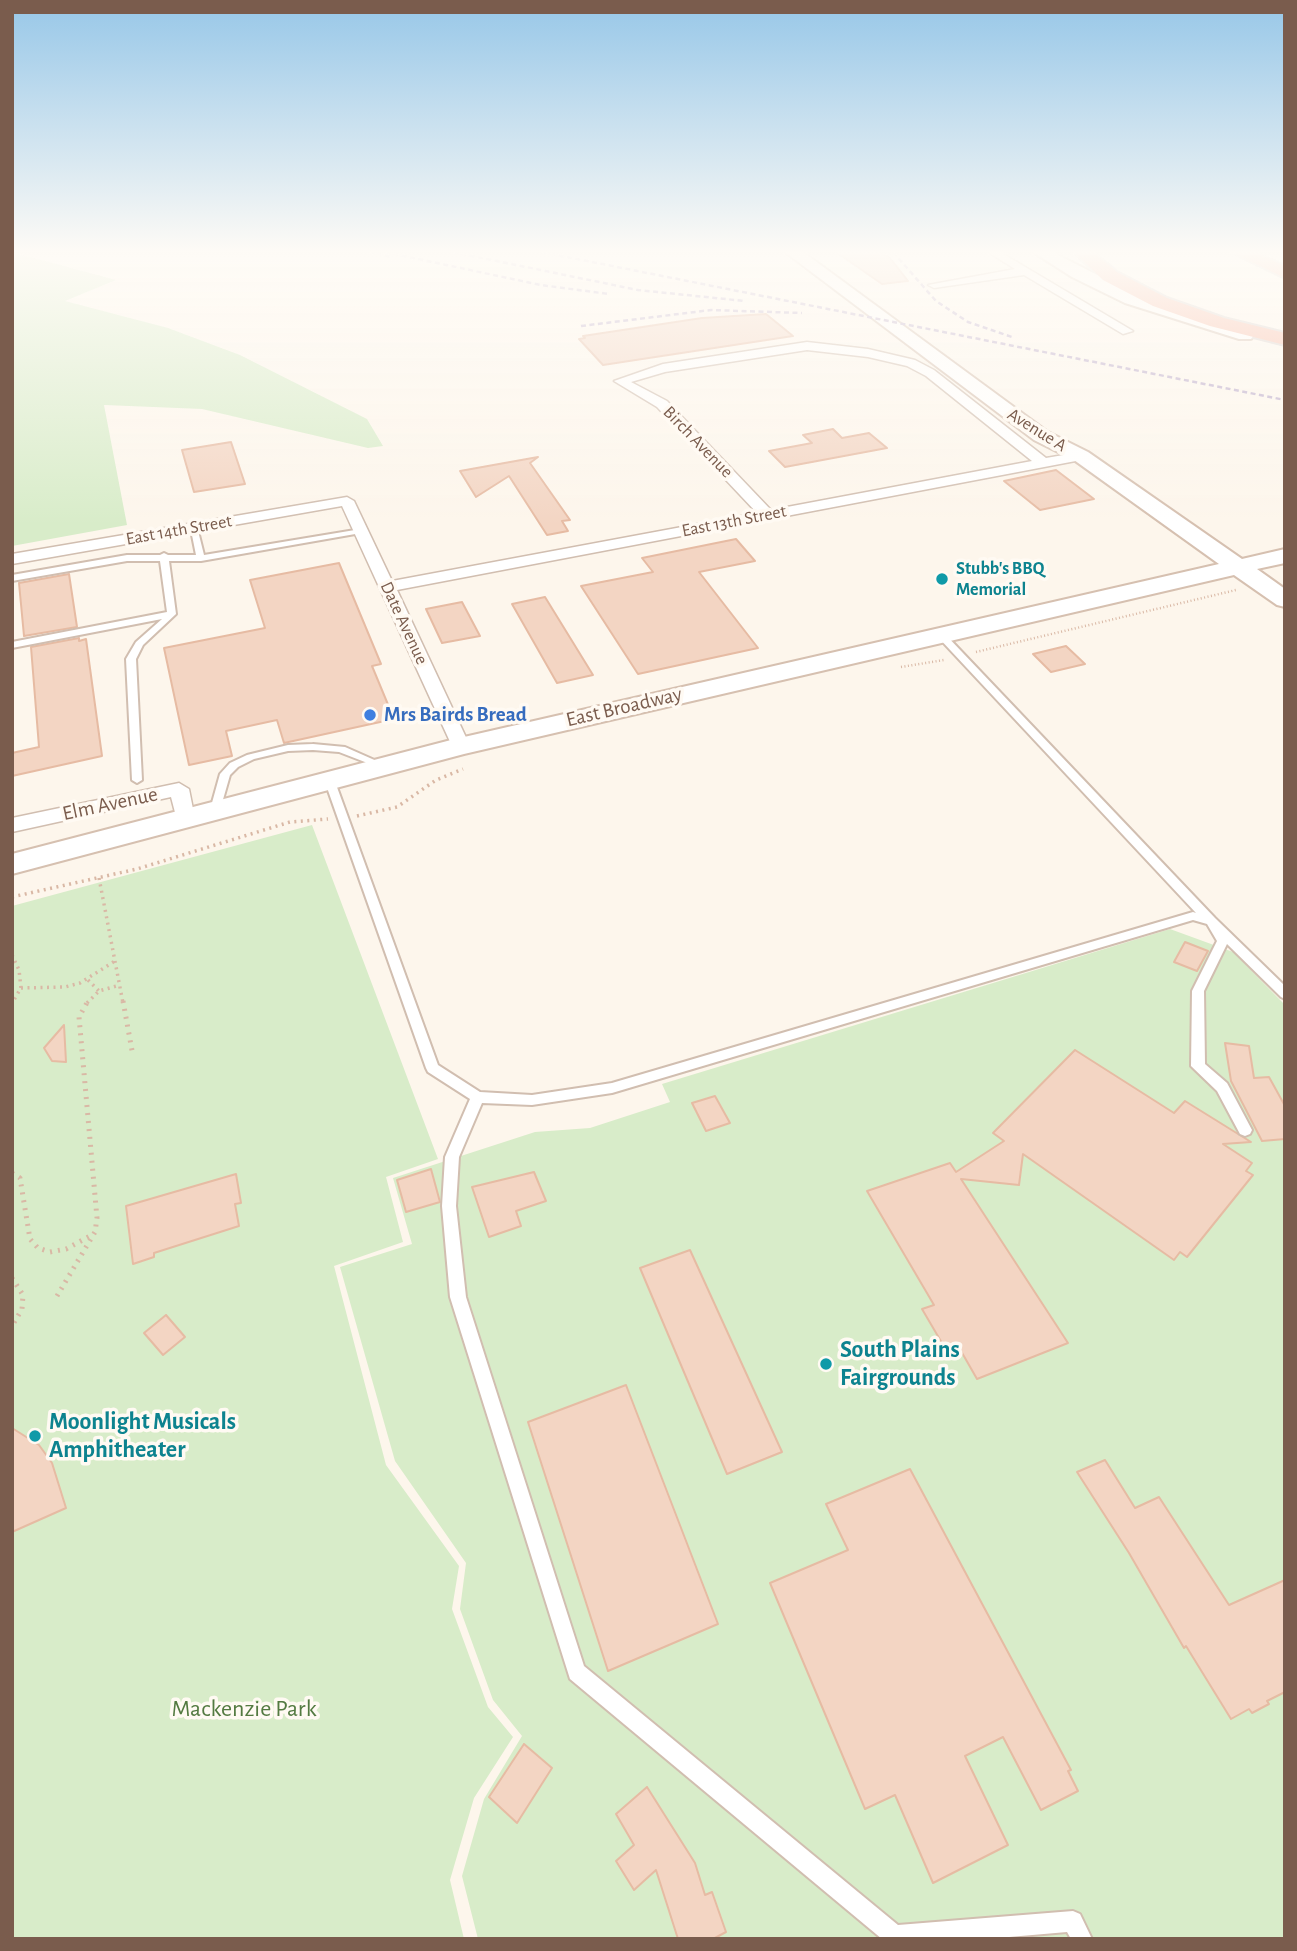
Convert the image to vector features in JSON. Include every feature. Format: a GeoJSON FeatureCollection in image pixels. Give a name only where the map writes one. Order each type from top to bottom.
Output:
{"type":"FeatureCollection","features":[{"type":"Feature","properties":{"kind":"main road","name":"Avenue A"},"geometry":{"type":"LineString","coordinates":[[916,343],[1041,436],[1081,456],[1240,578],[1285,600]]}},
{"type":"Feature","properties":{"kind":"main road","name":"Avenue A"},"geometry":{"type":"LineString","coordinates":[[937,343],[1060,432],[1081,456]]}},
{"type":"Feature","properties":{"kind":"main road","name":"East Broadway"},"geometry":{"type":"LineString","coordinates":[[12,863],[329,779],[383,766],[468,756],[940,634],[1240,578],[1285,556]]}},
{"type":"Feature","properties":{"kind":"street","name":"Birch Avenue"},"geometry":{"type":"LineString","coordinates":[[768,515],[662,404],[620,381],[663,368],[807,346],[868,353],[911,363],[930,373],[1043,463]]}},
{"type":"Feature","properties":{"kind":"street","name":"East 13th Street"},"geometry":{"type":"LineString","coordinates":[[387,587],[1081,456]]}},
{"type":"Feature","properties":{"kind":"street","name":"East 14th Street"},"geometry":{"type":"LineString","coordinates":[[12,559],[346,500]]}},
{"type":"Feature","properties":{"kind":"street","name":"Date Avenue"},"geometry":{"type":"LineString","coordinates":[[346,500],[468,756]]}},
{"type":"Feature","properties":{"kind":"street","name":"Elm Avenue"},"geometry":{"type":"LineString","coordinates":[[12,825],[179,789],[185,819]]}},
{"type":"Feature","properties":{"kind":"lane"},"geometry":{"type":"LineString","coordinates":[[193,527],[201,558]]}},
{"type":"Feature","properties":{"kind":"lane"},"geometry":{"type":"LineString","coordinates":[[12,578],[127,558],[201,558],[361,531]]}},
{"type":"Feature","properties":{"kind":"lane"},"geometry":{"type":"LineString","coordinates":[[164,556],[172,614]]}},
{"type":"Feature","properties":{"kind":"lane"},"geometry":{"type":"LineString","coordinates":[[12,645],[172,614]]}},
{"type":"Feature","properties":{"kind":"lane"},"geometry":{"type":"LineString","coordinates":[[137,780],[131,659],[139,644],[172,614]]}},
{"type":"Feature","properties":{"kind":"lane"},"geometry":{"type":"LineString","coordinates":[[940,634],[1211,920],[1285,994]]}},
{"type":"Feature","properties":{"kind":"lane"},"geometry":{"type":"LineString","coordinates":[[215,810],[225,774],[234,765],[251,757],[288,748],[313,747],[341,749],[383,766]]}},
{"type":"Feature","properties":{"kind":"lane"},"geometry":{"type":"LineString","coordinates":[[329,779],[433,1068],[478,1097],[532,1100],[612,1088],[1193,916],[1211,920],[1223,942],[1198,991],[1198,1066],[1222,1087],[1245,1130]]}},
{"type":"Feature","properties":{"kind":"lane"},"geometry":{"type":"LineString","coordinates":[[478,1097],[452,1157],[449,1206],[458,1297],[577,1672],[895,1936],[1073,1921],[1082,1939]]}},
{"type":"Feature","properties":{"kind":"path"},"geometry":{"type":"LineString","coordinates":[[897,667],[961,655],[1240,578]]}},
{"type":"Feature","properties":{"kind":"path"},"geometry":{"type":"LineString","coordinates":[[12,897],[214,848],[290,822],[386,811],[409,800],[468,756]]}},
{"type":"Feature","properties":{"kind":"path"},"geometry":{"type":"LineString","coordinates":[[99,878],[133,1056]]}},
{"type":"Feature","properties":{"kind":"path"},"geometry":{"type":"LineString","coordinates":[[12,955],[19,970],[21,988],[12,1003]]}},
{"type":"Feature","properties":{"kind":"path"},"geometry":{"type":"LineString","coordinates":[[21,988],[65,987],[88,980],[115,961]]}},
{"type":"Feature","properties":{"kind":"path"},"geometry":{"type":"LineString","coordinates":[[88,980],[99,991]]}},
{"type":"Feature","properties":{"kind":"path"},"geometry":{"type":"LineString","coordinates":[[57,1296],[95,1232],[97,1218],[79,1017],[82,1007],[99,991],[120,985]]}},
{"type":"Feature","properties":{"kind":"path"},"geometry":{"type":"LineString","coordinates":[[12,1172],[20,1178],[30,1239],[38,1248],[50,1252],[66,1249],[81,1243],[95,1232]]}},
{"type":"Feature","properties":{"kind":"path"},"geometry":{"type":"LineString","coordinates":[[12,1278],[23,1294],[22,1309],[12,1326]]}},
{"type":"Feature","properties":{"kind":"green space"},"geometry":{"type":"Polygon","coordinates":[[[12,343],[208,343],[240,355],[367,419],[383,446],[368,448],[202,409],[104,405],[127,525],[12,546],[12,343]]]}},
{"type":"Feature","properties":{"kind":"green space","name":"Mackenzie Park"},"geometry":{"type":"Polygon","coordinates":[[[312,825],[438,1159],[386,1177],[403,1242],[334,1266],[386,1465],[459,1566],[452,1609],[488,1707],[513,1737],[474,1798],[450,1880],[464,1939],[12,1939],[12,906],[312,825]]]}},
{"type":"Feature","properties":{"kind":"green space","name":"South Plains Fairgrounds"},"geometry":{"type":"Polygon","coordinates":[[[1170,929],[1233,952],[1285,1005],[1285,1939],[478,1939],[462,1876],[484,1799],[522,1736],[493,1700],[460,1609],[466,1563],[395,1461],[340,1267],[412,1244],[393,1178],[535,1132],[590,1128],[670,1102],[662,1084],[1170,929]]]}},
{"type":"Feature","properties":{"kind":"building"},"geometry":{"type":"Polygon","coordinates":[[[583,343],[747,343],[603,365],[583,343]]]}},
{"type":"Feature","properties":{"kind":"building"},"geometry":{"type":"Polygon","coordinates":[[[833,429],[842,438],[869,433],[887,448],[785,467],[769,451],[812,443],[803,435],[833,429]]]}},
{"type":"Feature","properties":{"kind":"building"},"geometry":{"type":"Polygon","coordinates":[[[231,442],[245,484],[194,492],[182,450],[231,442]]]}},
{"type":"Feature","properties":{"kind":"building"},"geometry":{"type":"Polygon","coordinates":[[[538,457],[530,463],[570,520],[562,521],[568,531],[547,535],[509,476],[476,497],[460,471],[538,457]]]}},
{"type":"Feature","properties":{"kind":"building"},"geometry":{"type":"Polygon","coordinates":[[[1056,470],[1094,499],[1040,510],[1004,481],[1056,470]]]}},
{"type":"Feature","properties":{"kind":"building"},"geometry":{"type":"Polygon","coordinates":[[[736,539],[755,561],[699,572],[758,648],[638,674],[581,586],[653,572],[642,558],[736,539]]]}},
{"type":"Feature","properties":{"kind":"building"},"geometry":{"type":"Polygon","coordinates":[[[339,563],[381,664],[372,666],[394,719],[284,743],[277,720],[226,731],[232,756],[189,765],[164,648],[265,628],[250,580],[339,563]]]}},
{"type":"Feature","properties":{"kind":"building"},"geometry":{"type":"Polygon","coordinates":[[[69,574],[77,627],[24,636],[19,583],[69,574]]]}},
{"type":"Feature","properties":{"kind":"building"},"geometry":{"type":"Polygon","coordinates":[[[545,597],[593,675],[557,683],[512,604],[545,597]]]}},
{"type":"Feature","properties":{"kind":"building"},"geometry":{"type":"Polygon","coordinates":[[[462,602],[480,636],[442,643],[426,609],[462,602]]]}},
{"type":"Feature","properties":{"kind":"building"},"geometry":{"type":"Polygon","coordinates":[[[79,638],[79,641],[86,639],[102,756],[12,776],[12,753],[39,747],[31,647],[79,638]]]}},
{"type":"Feature","properties":{"kind":"building"},"geometry":{"type":"Polygon","coordinates":[[[1066,646],[1085,664],[1051,672],[1033,654],[1066,646]]]}},
{"type":"Feature","properties":{"kind":"building"},"geometry":{"type":"Polygon","coordinates":[[[1185,942],[1208,951],[1197,971],[1174,962],[1185,942]]]}},
{"type":"Feature","properties":{"kind":"building"},"geometry":{"type":"Polygon","coordinates":[[[64,1025],[66,1062],[52,1061],[44,1048],[64,1025]]]}},
{"type":"Feature","properties":{"kind":"building"},"geometry":{"type":"Polygon","coordinates":[[[1225,1043],[1249,1046],[1254,1078],[1269,1077],[1285,1106],[1285,1139],[1262,1141],[1231,1081],[1225,1043]]]}},
{"type":"Feature","properties":{"kind":"building"},"geometry":{"type":"Polygon","coordinates":[[[1075,1050],[1174,1113],[1185,1101],[1251,1142],[1223,1144],[1252,1163],[1246,1171],[1253,1175],[1187,1257],[1180,1252],[1174,1260],[1023,1154],[1019,1185],[961,1179],[1068,1343],[977,1379],[961,1351],[949,1355],[922,1309],[934,1305],[867,1191],[950,1163],[956,1172],[1004,1141],[993,1133],[1075,1050]]]}},
{"type":"Feature","properties":{"kind":"building"},"geometry":{"type":"Polygon","coordinates":[[[715,1096],[730,1123],[706,1131],[692,1103],[715,1096]]]}},
{"type":"Feature","properties":{"kind":"building"},"geometry":{"type":"Polygon","coordinates":[[[431,1169],[440,1202],[406,1212],[397,1180],[431,1169]]]}},
{"type":"Feature","properties":{"kind":"building"},"geometry":{"type":"Polygon","coordinates":[[[534,1172],[546,1201],[516,1211],[521,1226],[489,1237],[472,1187],[534,1172]]]}},
{"type":"Feature","properties":{"kind":"building"},"geometry":{"type":"Polygon","coordinates":[[[236,1174],[241,1203],[235,1204],[239,1226],[154,1253],[154,1257],[133,1264],[126,1206],[236,1174]]]}},
{"type":"Feature","properties":{"kind":"building"},"geometry":{"type":"Polygon","coordinates":[[[690,1250],[782,1452],[727,1474],[640,1268],[690,1250]]]}},
{"type":"Feature","properties":{"kind":"building"},"geometry":{"type":"Polygon","coordinates":[[[166,1315],[185,1337],[163,1355],[144,1333],[166,1315]]]}},
{"type":"Feature","properties":{"kind":"building"},"geometry":{"type":"Polygon","coordinates":[[[626,1385],[718,1624],[608,1671],[528,1422],[626,1385]]]}},
{"type":"Feature","properties":{"kind":"building"},"geometry":{"type":"Polygon","coordinates":[[[12,1428],[39,1445],[52,1463],[66,1508],[12,1532],[12,1428]]]}},
{"type":"Feature","properties":{"kind":"building"},"geometry":{"type":"Polygon","coordinates":[[[1105,1460],[1135,1508],[1159,1497],[1229,1605],[1285,1580],[1285,1692],[1267,1701],[1269,1704],[1252,1713],[1249,1709],[1231,1719],[1186,1646],[1184,1648],[1129,1553],[1077,1472],[1105,1460]]]}},
{"type":"Feature","properties":{"kind":"building"},"geometry":{"type":"Polygon","coordinates":[[[910,1469],[1071,1770],[1068,1771],[1078,1791],[1041,1810],[1003,1737],[965,1756],[1008,1845],[933,1883],[895,1795],[865,1809],[770,1583],[848,1550],[826,1504],[910,1469]]]}},
{"type":"Feature","properties":{"kind":"building"},"geometry":{"type":"Polygon","coordinates":[[[524,1744],[552,1768],[517,1823],[489,1797],[524,1744]]]}},
{"type":"Feature","properties":{"kind":"building"},"geometry":{"type":"Polygon","coordinates":[[[647,1787],[695,1863],[705,1895],[712,1892],[726,1932],[713,1939],[678,1939],[656,1870],[634,1890],[616,1861],[634,1845],[616,1814],[647,1787]]]}},
{"type":"Feature","properties":{"kind":"railway"},"geometry":{"type":"LineString","coordinates":[[999,343],[1285,400]]}},
{"type":"Feature","properties":{"kind":"place","name":"Stubb's BBQ Memorial"},"geometry":{"type":"Point","coordinates":[942,579]}},
{"type":"Feature","properties":{"kind":"place","name":"Mrs Bairds Bread"},"geometry":{"type":"Point","coordinates":[370,715]}},
{"type":"Feature","properties":{"kind":"place","name":"South Plains Fairgrounds"},"geometry":{"type":"Point","coordinates":[826,1364]}},
{"type":"Feature","properties":{"kind":"place","name":"Moonlight Musicals Amphitheater"},"geometry":{"type":"Point","coordinates":[35,1436]}}]}
